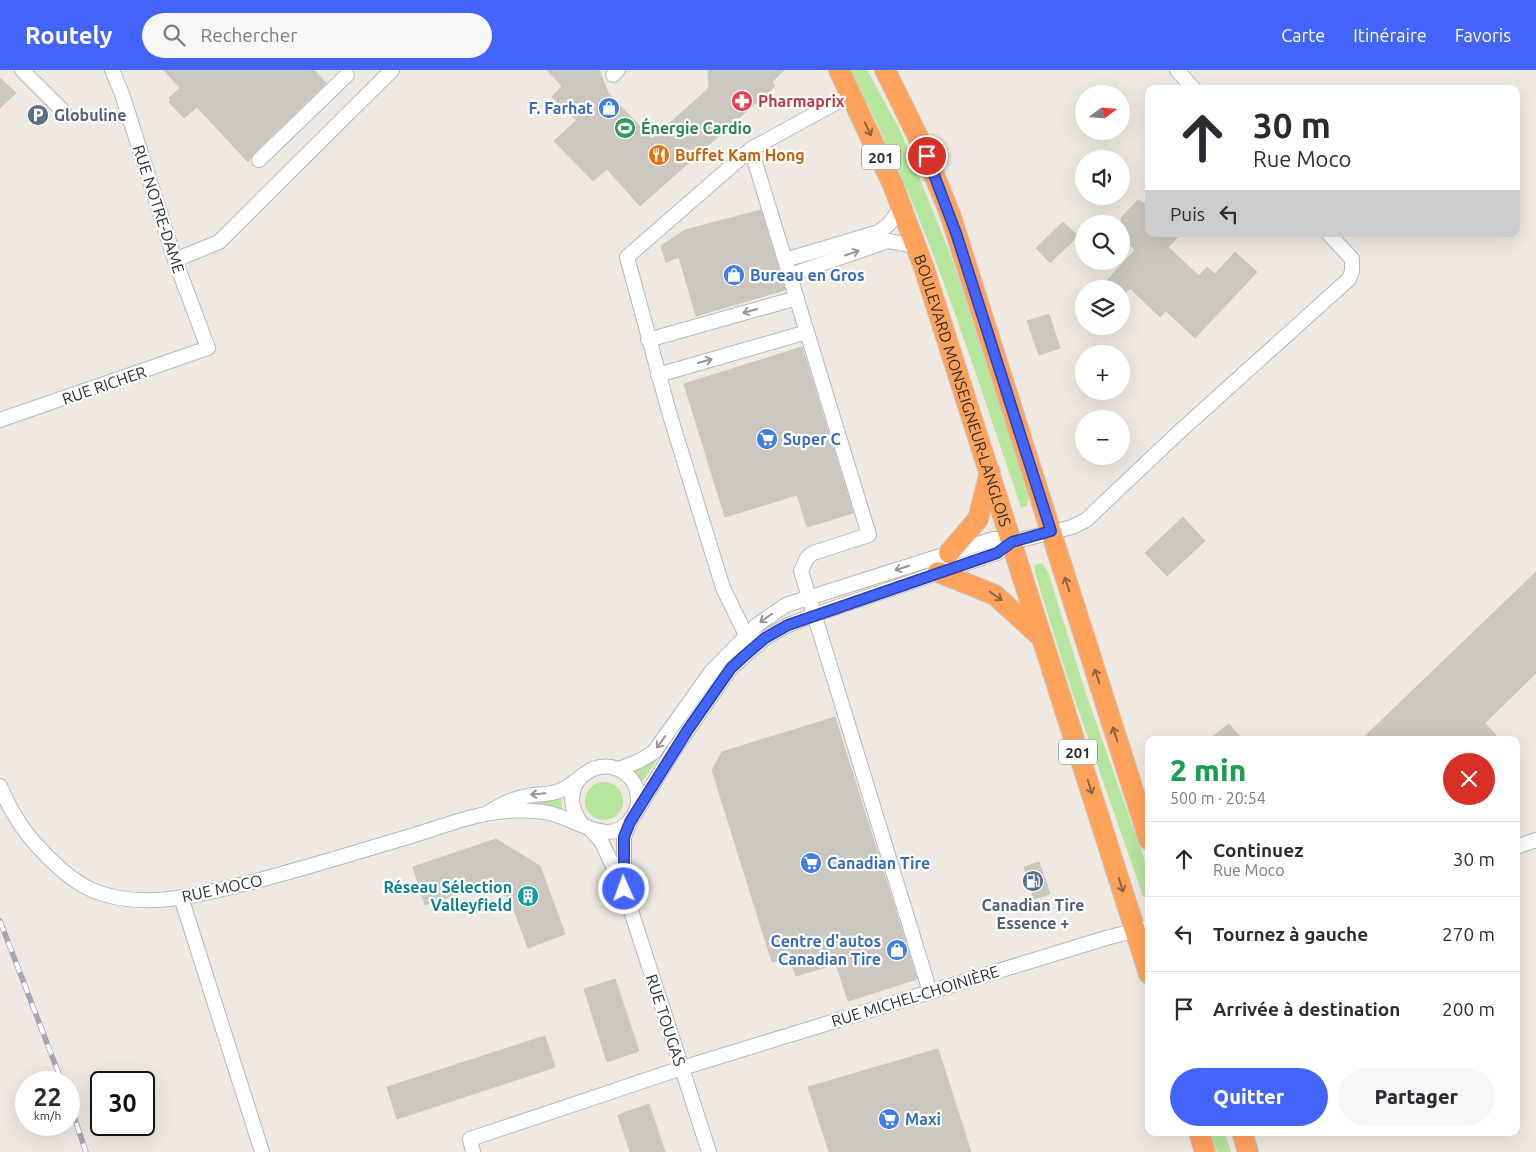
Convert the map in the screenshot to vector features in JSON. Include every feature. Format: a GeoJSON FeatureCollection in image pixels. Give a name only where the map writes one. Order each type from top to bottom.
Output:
{"type":"FeatureCollection","features":[{"type":"Feature","properties":{"kind":"highway","name":"BOULEVARD MONSEIGNEUR-LANGLOIS"},"geometry":{"type":"LineString","coordinates":[[839,70],[852,94],[902,207],[916,246],[1043,639],[1142,928],[1145,948]]}},
{"type":"Feature","properties":{"kind":"highway","name":"201"},"geometry":{"type":"LineString","coordinates":[[885,70],[922,145],[950,214],[1145,827]]}},
{"type":"Feature","properties":{"kind":"highway"},"geometry":{"type":"LineString","coordinates":[[948,553],[978,519],[990,472]]}},
{"type":"Feature","properties":{"kind":"highway"},"geometry":{"type":"LineString","coordinates":[[938,572],[995,595],[1043,639]]}},
{"type":"Feature","properties":{"kind":"highway"},"geometry":{"type":"LineString","coordinates":[[1200,1136],[1205,1152]]}},
{"type":"Feature","properties":{"kind":"highway"},"geometry":{"type":"LineString","coordinates":[[1243,1136],[1248,1152]]}},
{"type":"Feature","properties":{"kind":"street"},"geometry":{"type":"LineString","coordinates":[[22,70],[64,112]]}},
{"type":"Feature","properties":{"kind":"street","name":"RUE NOTRE-DAME"},"geometry":{"type":"LineString","coordinates":[[112,70],[122,94],[176,260],[208,348]]}},
{"type":"Feature","properties":{"kind":"street"},"geometry":{"type":"LineString","coordinates":[[176,260],[219,242],[392,70]]}},
{"type":"Feature","properties":{"kind":"street"},"geometry":{"type":"LineString","coordinates":[[611,70],[613,75],[618,70]]}},
{"type":"Feature","properties":{"kind":"street"},"geometry":{"type":"LineString","coordinates":[[1177,70],[1190,85]]}},
{"type":"Feature","properties":{"kind":"street"},"geometry":{"type":"LineString","coordinates":[[258,160],[347,75]]}},
{"type":"Feature","properties":{"kind":"street"},"geometry":{"type":"LineString","coordinates":[[757,645],[746,635],[723,588],[658,375],[627,257],[751,149],[852,94]]}},
{"type":"Feature","properties":{"kind":"street"},"geometry":{"type":"LineString","coordinates":[[751,149],[869,535],[813,552],[807,558],[801,571],[930,992]]}},
{"type":"Feature","properties":{"kind":"street"},"geometry":{"type":"LineString","coordinates":[[785,260],[879,232],[902,207]]}},
{"type":"Feature","properties":{"kind":"street","name":"RUE MOCO"},"geometry":{"type":"LineString","coordinates":[[0,786],[14,815],[29,836],[70,876],[91,890],[123,898],[156,900],[203,894],[295,871],[486,814],[524,811],[548,813],[586,827],[612,832],[632,818],[676,747],[731,668],[757,645],[788,625],[814,615],[997,553],[1012,542],[1072,527],[1086,520],[1178,432],[1349,279],[1352,272],[1352,259],[1332,237]]}},
{"type":"Feature","properties":{"kind":"street"},"geometry":{"type":"LineString","coordinates":[[790,275],[888,241],[916,246]]}},
{"type":"Feature","properties":{"kind":"street"},"geometry":{"type":"LineString","coordinates":[[648,340],[797,298]]}},
{"type":"Feature","properties":{"kind":"street"},"geometry":{"type":"LineString","coordinates":[[658,375],[807,332]]}},
{"type":"Feature","properties":{"kind":"street","name":"RUE RICHER"},"geometry":{"type":"LineString","coordinates":[[0,420],[208,348]]}},
{"type":"Feature","properties":{"kind":"street","name":"RUE MOCO"},"geometry":{"type":"LineString","coordinates":[[486,814],[513,799],[558,792],[581,775],[599,766],[619,769],[639,762],[654,752],[712,672],[757,624],[778,610],[809,597],[994,539],[1012,542]]}},
{"type":"Feature","properties":{"kind":"street"},"geometry":{"type":"LineString","coordinates":[[619,769],[628,775],[636,788],[638,804],[632,818]]}},
{"type":"Feature","properties":{"kind":"street"},"geometry":{"type":"LineString","coordinates":[[581,775],[572,794],[572,806],[586,827]]}},
{"type":"Feature","properties":{"kind":"street","name":"RUE TOUGAS"},"geometry":{"type":"LineString","coordinates":[[624,889],[624,837],[632,818]]}},
{"type":"Feature","properties":{"kind":"street","name":"RUE TOUGAS"},"geometry":{"type":"LineString","coordinates":[[586,827],[601,841],[624,889],[708,1152]]}},
{"type":"Feature","properties":{"kind":"street"},"geometry":{"type":"LineString","coordinates":[[1520,846],[1536,840]]}},
{"type":"Feature","properties":{"kind":"street"},"geometry":{"type":"LineString","coordinates":[[181,897],[262,1152]]}},
{"type":"Feature","properties":{"kind":"street","name":"RUE MICHEL-CHOINIÈRE"},"geometry":{"type":"LineString","coordinates":[[474,1152],[470,1139],[682,1068],[1142,928]]}},
{"type":"Feature","properties":{"kind":"green space"},"geometry":{"type":"Polygon","coordinates":[[[849,70],[867,70],[899,128],[951,256],[1022,468],[1029,496],[1027,506],[1021,507],[944,284],[901,175],[849,70]]]}},
{"type":"Feature","properties":{"kind":"green space"},"geometry":{"type":"Polygon","coordinates":[[[1042,563],[1048,572],[1086,694],[1145,861],[1145,896],[1143,896],[1071,689],[1034,565],[1042,563]]]}},
{"type":"Feature","properties":{"kind":"green space"},"geometry":{"type":"Polygon","coordinates":[[[669,743],[641,783],[635,770],[656,758],[669,743]]]}},
{"type":"Feature","properties":{"kind":"green space"},"geometry":{"type":"Polygon","coordinates":[[[604,782],[617,788],[623,801],[617,814],[604,820],[591,814],[585,801],[591,788],[604,782]]]}},
{"type":"Feature","properties":{"kind":"green space"},"geometry":{"type":"Polygon","coordinates":[[[561,797],[562,810],[508,805],[561,797]]]}},
{"type":"Feature","properties":{"kind":"green space"},"geometry":{"type":"Polygon","coordinates":[[[1212,1136],[1226,1136],[1231,1152],[1217,1152],[1212,1136]]]}},
{"type":"Feature","properties":{"kind":"building"},"geometry":{"type":"Polygon","coordinates":[[[164,70],[314,70],[326,83],[253,154],[248,162],[197,107],[184,118],[169,102],[171,99],[169,98],[180,88],[164,70]]]}},
{"type":"Feature","properties":{"kind":"building"},"geometry":{"type":"Polygon","coordinates":[[[547,70],[599,70],[608,93],[652,139],[709,88],[708,70],[784,70],[772,82],[775,86],[640,206],[607,169],[593,181],[554,141],[577,120],[552,97],[562,86],[547,70]]]}},
{"type":"Feature","properties":{"kind":"building"},"geometry":{"type":"Polygon","coordinates":[[[0,78],[16,93],[0,108],[0,78]]]}},
{"type":"Feature","properties":{"kind":"building"},"geometry":{"type":"Polygon","coordinates":[[[1138,200],[1145,204],[1145,237],[1178,237],[1168,247],[1199,276],[1207,267],[1215,274],[1235,252],[1257,272],[1195,338],[1166,311],[1160,317],[1130,288],[1130,280],[1107,280],[1117,270],[1130,270],[1130,255],[1135,250],[1130,245],[1130,215],[1124,215],[1138,200]]]}},
{"type":"Feature","properties":{"kind":"building","name":"Bureau en Gros"},"geometry":{"type":"Polygon","coordinates":[[[761,210],[785,290],[696,316],[679,257],[666,262],[661,246],[685,230],[761,210]]]}},
{"type":"Feature","properties":{"kind":"building"},"geometry":{"type":"Polygon","coordinates":[[[1063,222],[1075,233],[1075,239],[1050,263],[1036,248],[1063,222]]]}},
{"type":"Feature","properties":{"kind":"building"},"geometry":{"type":"Polygon","coordinates":[[[1049,314],[1060,348],[1039,355],[1027,321],[1049,314]]]}},
{"type":"Feature","properties":{"kind":"building","name":"Super C"},"geometry":{"type":"Polygon","coordinates":[[[802,347],[853,513],[807,527],[797,495],[725,517],[684,384],[802,347]]]}},
{"type":"Feature","properties":{"kind":"building"},"geometry":{"type":"Polygon","coordinates":[[[1183,517],[1205,541],[1167,576],[1145,553],[1183,517]]]}},
{"type":"Feature","properties":{"kind":"building"},"geometry":{"type":"Polygon","coordinates":[[[1536,572],[1536,673],[1485,723],[1496,736],[1365,736],[1536,572]]]}},
{"type":"Feature","properties":{"kind":"building","name":"Canadian Tire"},"geometry":{"type":"Polygon","coordinates":[[[835,717],[917,979],[848,1001],[836,964],[796,976],[789,957],[772,962],[712,770],[722,752],[835,717]]]}},
{"type":"Feature","properties":{"kind":"building"},"geometry":{"type":"Polygon","coordinates":[[[1229,724],[1240,736],[1213,736],[1229,724]]]}},
{"type":"Feature","properties":{"kind":"building","name":"Réseau Sélection Valleyfield"},"geometry":{"type":"Polygon","coordinates":[[[496,839],[540,866],[565,934],[528,948],[510,899],[487,884],[425,905],[413,867],[496,839]]]}},
{"type":"Feature","properties":{"kind":"building"},"geometry":{"type":"Polygon","coordinates":[[[1039,862],[1050,894],[1034,899],[1024,867],[1039,862]]]}},
{"type":"Feature","properties":{"kind":"building"},"geometry":{"type":"Polygon","coordinates":[[[615,979],[639,1051],[607,1062],[584,989],[615,979]]]}},
{"type":"Feature","properties":{"kind":"building"},"geometry":{"type":"Polygon","coordinates":[[[545,1036],[555,1067],[397,1119],[387,1087],[545,1036]]]}},
{"type":"Feature","properties":{"kind":"building","name":"Maxi"},"geometry":{"type":"Polygon","coordinates":[[[938,1049],[971,1152],[829,1152],[808,1087],[938,1049]]]}},
{"type":"Feature","properties":{"kind":"building"},"geometry":{"type":"Polygon","coordinates":[[[649,1104],[665,1152],[630,1152],[618,1115],[649,1104]]]}},
{"type":"Feature","properties":{"kind":"railway"},"geometry":{"type":"LineString","coordinates":[[0,921],[58,1071]]}},
{"type":"Feature","properties":{"kind":"railway"},"geometry":{"type":"LineString","coordinates":[[80,1134],[86,1152]]}},
{"type":"Feature","properties":{"kind":"place","name":"Pharmaprix"},"geometry":{"type":"Point","coordinates":[742,101]}},
{"type":"Feature","properties":{"kind":"place","name":"F. Farhat"},"geometry":{"type":"Point","coordinates":[609,108]}},
{"type":"Feature","properties":{"kind":"place","name":"Globuline"},"geometry":{"type":"Point","coordinates":[38,115]}},
{"type":"Feature","properties":{"kind":"place","name":"Énergie Cardio"},"geometry":{"type":"Point","coordinates":[625,128]}},
{"type":"Feature","properties":{"kind":"place","name":"Buffet Kam Hong"},"geometry":{"type":"Point","coordinates":[659,155]}},
{"type":"Feature","properties":{"kind":"place","name":"Bureau en Gros"},"geometry":{"type":"Point","coordinates":[734,275]}},
{"type":"Feature","properties":{"kind":"place","name":"Super C"},"geometry":{"type":"Point","coordinates":[767,439]}},
{"type":"Feature","properties":{"kind":"place","name":"Canadian Tire"},"geometry":{"type":"Point","coordinates":[811,863]}},
{"type":"Feature","properties":{"kind":"place","name":"Canadian Tire Essence +"},"geometry":{"type":"Point","coordinates":[1033,881]}},
{"type":"Feature","properties":{"kind":"place","name":"Réseau Sélection Valleyfield"},"geometry":{"type":"Point","coordinates":[528,896]}},
{"type":"Feature","properties":{"kind":"place","name":"Centre d'autos Canadian Tire"},"geometry":{"type":"Point","coordinates":[897,950]}},
{"type":"Feature","properties":{"kind":"place","name":"Maxi"},"geometry":{"type":"Point","coordinates":[889,1119]}},
{"type":"Feature","properties":{"kind":"route"},"geometry":{"type":"LineString","coordinates":[[624,889],[624,837],[630,822],[676,747],[731,668],[765,638],[805,618],[997,553],[1012,542],[1051,531],[950,214],[927,156]]}}]}
